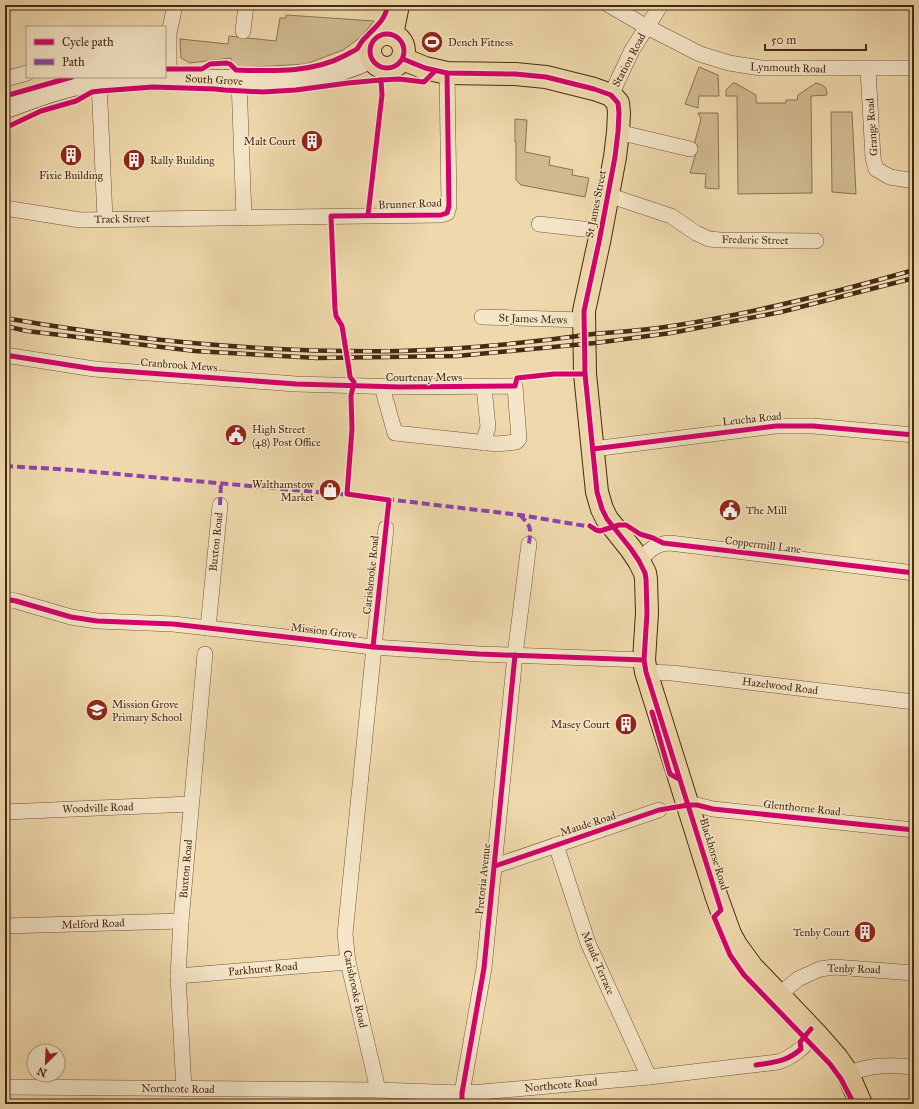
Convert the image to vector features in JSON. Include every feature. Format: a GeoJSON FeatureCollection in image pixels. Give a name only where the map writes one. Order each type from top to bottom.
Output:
{"type":"FeatureCollection","features":[{"type":"Feature","properties":{"kind":"main road"},"geometry":{"type":"LineString","coordinates":[[392,34],[398,5]]}},
{"type":"Feature","properties":{"kind":"main road"},"geometry":{"type":"LineString","coordinates":[[386,33],[392,34],[398,37],[403,43],[405,49],[403,59],[396,66],[384,68],[378,65],[371,58],[370,47],[379,35],[386,33]]}},
{"type":"Feature","properties":{"kind":"main road"},"geometry":{"type":"LineString","coordinates":[[403,59],[425,68],[447,73],[515,74],[546,77],[594,89],[610,95]]}},
{"type":"Feature","properties":{"kind":"main road","name":"St James Street"},"geometry":{"type":"LineString","coordinates":[[610,95],[618,103],[618,132],[608,195],[586,300],[584,320],[585,374],[597,492],[604,515],[613,527]]}},
{"type":"Feature","properties":{"kind":"main road","name":"Blackhorse Road"},"geometry":{"type":"LineString","coordinates":[[613,527],[639,561],[645,573],[647,589],[645,666],[721,910],[730,934],[752,968],[816,1034],[837,1058],[848,1074],[861,1104]]}},
{"type":"Feature","properties":{"kind":"street"},"geometry":{"type":"LineString","coordinates":[[169,80],[169,33],[175,5]]}},
{"type":"Feature","properties":{"kind":"street"},"geometry":{"type":"LineString","coordinates":[[243,30],[246,5]]}},
{"type":"Feature","properties":{"kind":"street","name":"Lynmouth Road"},"geometry":{"type":"LineString","coordinates":[[610,5],[647,27],[700,54],[729,63],[761,68],[914,68]]}},
{"type":"Feature","properties":{"kind":"street","name":"Station Road"},"geometry":{"type":"LineString","coordinates":[[610,95],[632,50],[661,5]]}},
{"type":"Feature","properties":{"kind":"street","name":"South Grove"},"geometry":{"type":"LineString","coordinates":[[5,108],[34,97],[66,88],[169,80],[281,80],[321,76],[343,70],[371,58]]}},
{"type":"Feature","properties":{"kind":"street","name":"Grange Road"},"geometry":{"type":"LineString","coordinates":[[868,69],[873,158],[876,168],[890,176],[914,181]]}},
{"type":"Feature","properties":{"kind":"street"},"geometry":{"type":"LineString","coordinates":[[5,79],[26,73]]}},
{"type":"Feature","properties":{"kind":"street","name":"Brunner Road"},"geometry":{"type":"LineString","coordinates":[[242,218],[447,213],[449,206],[447,73]]}},
{"type":"Feature","properties":{"kind":"street"},"geometry":{"type":"LineString","coordinates":[[239,80],[242,218]]}},
{"type":"Feature","properties":{"kind":"street"},"geometry":{"type":"LineString","coordinates":[[99,86],[104,219]]}},
{"type":"Feature","properties":{"kind":"street"},"geometry":{"type":"LineString","coordinates":[[618,132],[690,148]]}},
{"type":"Feature","properties":{"kind":"street","name":"Frederic Street"},"geometry":{"type":"LineString","coordinates":[[608,195],[671,216],[696,233],[709,239],[816,241]]}},
{"type":"Feature","properties":{"kind":"street","name":"Track Street"},"geometry":{"type":"LineString","coordinates":[[5,208],[74,220],[242,218]]}},
{"type":"Feature","properties":{"kind":"street"},"geometry":{"type":"LineString","coordinates":[[539,224],[601,231]]}},
{"type":"Feature","properties":{"kind":"street","name":"St James Mews"},"geometry":{"type":"LineString","coordinates":[[482,317],[584,320]]}},
{"type":"Feature","properties":{"kind":"street","name":"Cranbrook Mews"},"geometry":{"type":"LineString","coordinates":[[5,355],[94,370],[353,386]]}},
{"type":"Feature","properties":{"kind":"street","name":"Courtenay Mews"},"geometry":{"type":"LineString","coordinates":[[353,386],[515,386],[519,439],[516,442],[504,444],[482,443]]}},
{"type":"Feature","properties":{"kind":"street"},"geometry":{"type":"LineString","coordinates":[[382,387],[395,433],[482,443],[488,427],[489,387]]}},
{"type":"Feature","properties":{"kind":"street","name":"Leucha Road"},"geometry":{"type":"LineString","coordinates":[[593,449],[776,426],[813,426],[914,436]]}},
{"type":"Feature","properties":{"kind":"street","name":"Buxton Road"},"geometry":{"type":"LineString","coordinates":[[208,628],[220,505]]}},
{"type":"Feature","properties":{"kind":"street","name":"Carisbrooke Road"},"geometry":{"type":"LineString","coordinates":[[378,1090],[348,962],[345,934],[386,528]]}},
{"type":"Feature","properties":{"kind":"street","name":"Coppermill Lane"},"geometry":{"type":"LineString","coordinates":[[639,561],[651,549],[663,543],[670,543],[914,573]]}},
{"type":"Feature","properties":{"kind":"street","name":"Pretoria Avenue"},"geometry":{"type":"LineString","coordinates":[[462,1098],[484,968],[515,655],[529,544]]}},
{"type":"Feature","properties":{"kind":"street","name":"Mission Grove"},"geometry":{"type":"LineString","coordinates":[[5,599],[71,617],[97,621],[163,623],[373,647],[515,655],[645,666]]}},
{"type":"Feature","properties":{"kind":"street","name":"Buxton Road"},"geometry":{"type":"LineString","coordinates":[[184,1089],[178,976],[181,921],[205,654]]}},
{"type":"Feature","properties":{"kind":"street","name":"Hazelwood Road"},"geometry":{"type":"LineString","coordinates":[[645,666],[672,673],[914,702]]}},
{"type":"Feature","properties":{"kind":"street","name":"Woodville Road"},"geometry":{"type":"LineString","coordinates":[[5,812],[191,804]]}},
{"type":"Feature","properties":{"kind":"street","name":"Glenthorne Road"},"geometry":{"type":"LineString","coordinates":[[688,805],[697,805],[713,809],[914,830]]}},
{"type":"Feature","properties":{"kind":"street","name":"Maude Road"},"geometry":{"type":"LineString","coordinates":[[495,866],[659,810]]}},
{"type":"Feature","properties":{"kind":"street","name":"Maude Terrace"},"geometry":{"type":"LineString","coordinates":[[556,845],[588,943],[649,1077]]}},
{"type":"Feature","properties":{"kind":"street","name":"Melford Road"},"geometry":{"type":"LineString","coordinates":[[5,926],[181,921]]}},
{"type":"Feature","properties":{"kind":"street","name":"Parkhurst Road"},"geometry":{"type":"LineString","coordinates":[[178,976],[348,962]]}},
{"type":"Feature","properties":{"kind":"street","name":"Tenby Road"},"geometry":{"type":"LineString","coordinates":[[779,995],[798,979],[820,969],[834,967],[914,972]]}},
{"type":"Feature","properties":{"kind":"street","name":"Northcote Road"},"geometry":{"type":"LineString","coordinates":[[5,1087],[184,1089],[316,1097],[378,1090],[462,1098],[782,1061],[794,1056],[816,1034]]}},
{"type":"Feature","properties":{"kind":"street"},"geometry":{"type":"LineString","coordinates":[[848,1074],[859,1068],[871,1066],[914,1067]]}},
{"type":"Feature","properties":{"kind":"shaded area"},"geometry":{"type":"Polygon","coordinates":[[[286,15],[374,21],[361,37],[343,50],[306,64],[237,68],[232,63],[231,58],[190,63],[181,58],[180,39],[228,44],[229,36],[276,41],[280,18],[286,18],[286,15]]]}},
{"type":"Feature","properties":{"kind":"shaded area"},"geometry":{"type":"Polygon","coordinates":[[[699,67],[718,75],[719,96],[699,96],[698,108],[685,104],[699,67]]]}},
{"type":"Feature","properties":{"kind":"shaded area"},"geometry":{"type":"Polygon","coordinates":[[[733,83],[756,95],[756,103],[786,103],[786,100],[797,100],[798,95],[816,83],[826,88],[827,95],[811,96],[812,193],[738,194],[737,96],[726,96],[726,90],[733,83]]]}},
{"type":"Feature","properties":{"kind":"shaded area"},"geometry":{"type":"Polygon","coordinates":[[[831,112],[852,112],[856,194],[832,192],[831,112]]]}},
{"type":"Feature","properties":{"kind":"shaded area"},"geometry":{"type":"Polygon","coordinates":[[[698,113],[718,113],[719,189],[705,188],[706,174],[690,173],[698,146],[694,145],[701,119],[698,113]]]}},
{"type":"Feature","properties":{"kind":"shaded area"},"geometry":{"type":"Polygon","coordinates":[[[515,119],[527,120],[525,152],[550,157],[549,165],[573,170],[572,175],[589,178],[585,197],[521,185],[516,180],[515,119]]]}},
{"type":"Feature","properties":{"kind":"railway"},"geometry":{"type":"LineString","coordinates":[[5,318],[152,339],[251,348],[350,351],[424,350],[521,343],[650,329],[690,323],[787,304],[914,270]]}},
{"type":"Feature","properties":{"kind":"railway"},"geometry":{"type":"LineString","coordinates":[[5,326],[27,331],[195,351],[317,358],[457,356],[595,343],[671,333],[781,312],[914,278]]}},
{"type":"Feature","properties":{"kind":"marked path"},"geometry":{"type":"LineString","coordinates":[[5,466],[73,470],[350,495]]}},
{"type":"Feature","properties":{"kind":"marked path"},"geometry":{"type":"LineString","coordinates":[[220,505],[221,484]]}},
{"type":"Feature","properties":{"kind":"marked path"},"geometry":{"type":"LineString","coordinates":[[386,499],[520,515],[590,526]]}},
{"type":"Feature","properties":{"kind":"marked path"},"geometry":{"type":"LineString","coordinates":[[520,515],[530,528],[529,544]]}},
{"type":"Feature","properties":{"kind":"cycle path"},"geometry":{"type":"LineString","coordinates":[[166,69],[202,69],[210,64],[227,63],[236,70],[292,70],[320,65],[333,61],[357,49],[382,19],[388,5]]}},
{"type":"Feature","properties":{"kind":"cycle path"},"geometry":{"type":"LineString","coordinates":[[384,34],[390,34],[394,35],[401,41],[404,51],[403,58],[397,65],[390,68],[384,68],[380,67],[373,61],[370,54],[370,48],[371,44],[377,37],[384,34]]}},
{"type":"Feature","properties":{"kind":"cycle path"},"geometry":{"type":"LineString","coordinates":[[403,59],[425,68],[447,73],[515,74],[546,77],[594,89],[611,95],[618,103],[618,132],[615,157],[584,311],[585,374],[597,492],[602,509],[607,519],[631,549],[645,573],[647,613],[644,660],[646,672],[721,910],[714,917],[730,955],[744,975],[830,1064],[841,1079],[854,1104]]}},
{"type":"Feature","properties":{"kind":"cycle path"},"geometry":{"type":"LineString","coordinates":[[5,128],[41,111],[76,101],[92,92],[153,87],[263,92],[296,90],[381,80],[399,79],[424,82],[435,71]]}},
{"type":"Feature","properties":{"kind":"cycle path"},"geometry":{"type":"LineString","coordinates":[[373,647],[389,500],[347,494],[352,429],[351,396],[354,382],[350,377],[342,326],[336,316],[335,309],[331,216],[441,215],[447,213],[449,206],[447,73]]}},
{"type":"Feature","properties":{"kind":"cycle path"},"geometry":{"type":"LineString","coordinates":[[5,96],[68,78]]}},
{"type":"Feature","properties":{"kind":"cycle path"},"geometry":{"type":"LineString","coordinates":[[368,215],[382,95],[381,80]]}},
{"type":"Feature","properties":{"kind":"cycle path"},"geometry":{"type":"LineString","coordinates":[[5,355],[94,369],[296,384],[400,387],[515,386],[517,378],[554,374],[585,374]]}},
{"type":"Feature","properties":{"kind":"cycle path"},"geometry":{"type":"LineString","coordinates":[[593,449],[776,426],[813,426],[914,435]]}},
{"type":"Feature","properties":{"kind":"cycle path"},"geometry":{"type":"LineString","coordinates":[[590,526],[600,531],[619,525],[626,525],[640,534],[663,543],[914,573]]}},
{"type":"Feature","properties":{"kind":"cycle path"},"geometry":{"type":"LineString","coordinates":[[5,599],[71,617],[97,621],[173,624],[373,647],[479,654],[644,660]]}},
{"type":"Feature","properties":{"kind":"cycle path"},"geometry":{"type":"LineString","coordinates":[[462,1104],[462,1093],[484,968],[515,655]]}},
{"type":"Feature","properties":{"kind":"cycle path"},"geometry":{"type":"LineString","coordinates":[[652,712],[670,774],[679,779]]}},
{"type":"Feature","properties":{"kind":"cycle path"},"geometry":{"type":"LineString","coordinates":[[495,866],[659,810],[688,805],[697,805],[713,809],[914,830]]}},
{"type":"Feature","properties":{"kind":"cycle path"},"geometry":{"type":"LineString","coordinates":[[756,1065],[780,1061],[790,1057],[801,1049],[800,1042],[811,1029]]}},
{"type":"Feature","properties":{"kind":"place","name":"Dench Fitness"},"geometry":{"type":"Point","coordinates":[432,42]}},
{"type":"Feature","properties":{"kind":"place","name":"Malt Court"},"geometry":{"type":"Point","coordinates":[312,141]}},
{"type":"Feature","properties":{"kind":"place","name":"Fixie Building"},"geometry":{"type":"Point","coordinates":[71,155]}},
{"type":"Feature","properties":{"kind":"place","name":"Rally Building"},"geometry":{"type":"Point","coordinates":[134,160]}},
{"type":"Feature","properties":{"kind":"place","name":"High Street (48) Post Office"},"geometry":{"type":"Point","coordinates":[236,435]}},
{"type":"Feature","properties":{"kind":"place","name":"Walthamstow Market"},"geometry":{"type":"Point","coordinates":[330,490]}},
{"type":"Feature","properties":{"kind":"place","name":"The Mill"},"geometry":{"type":"Point","coordinates":[730,510]}},
{"type":"Feature","properties":{"kind":"place","name":"Mission Grove Primary School"},"geometry":{"type":"Point","coordinates":[97,710]}},
{"type":"Feature","properties":{"kind":"place","name":"Masey Court"},"geometry":{"type":"Point","coordinates":[626,724]}},
{"type":"Feature","properties":{"kind":"place","name":"Tenby Court"},"geometry":{"type":"Point","coordinates":[865,932]}}]}
